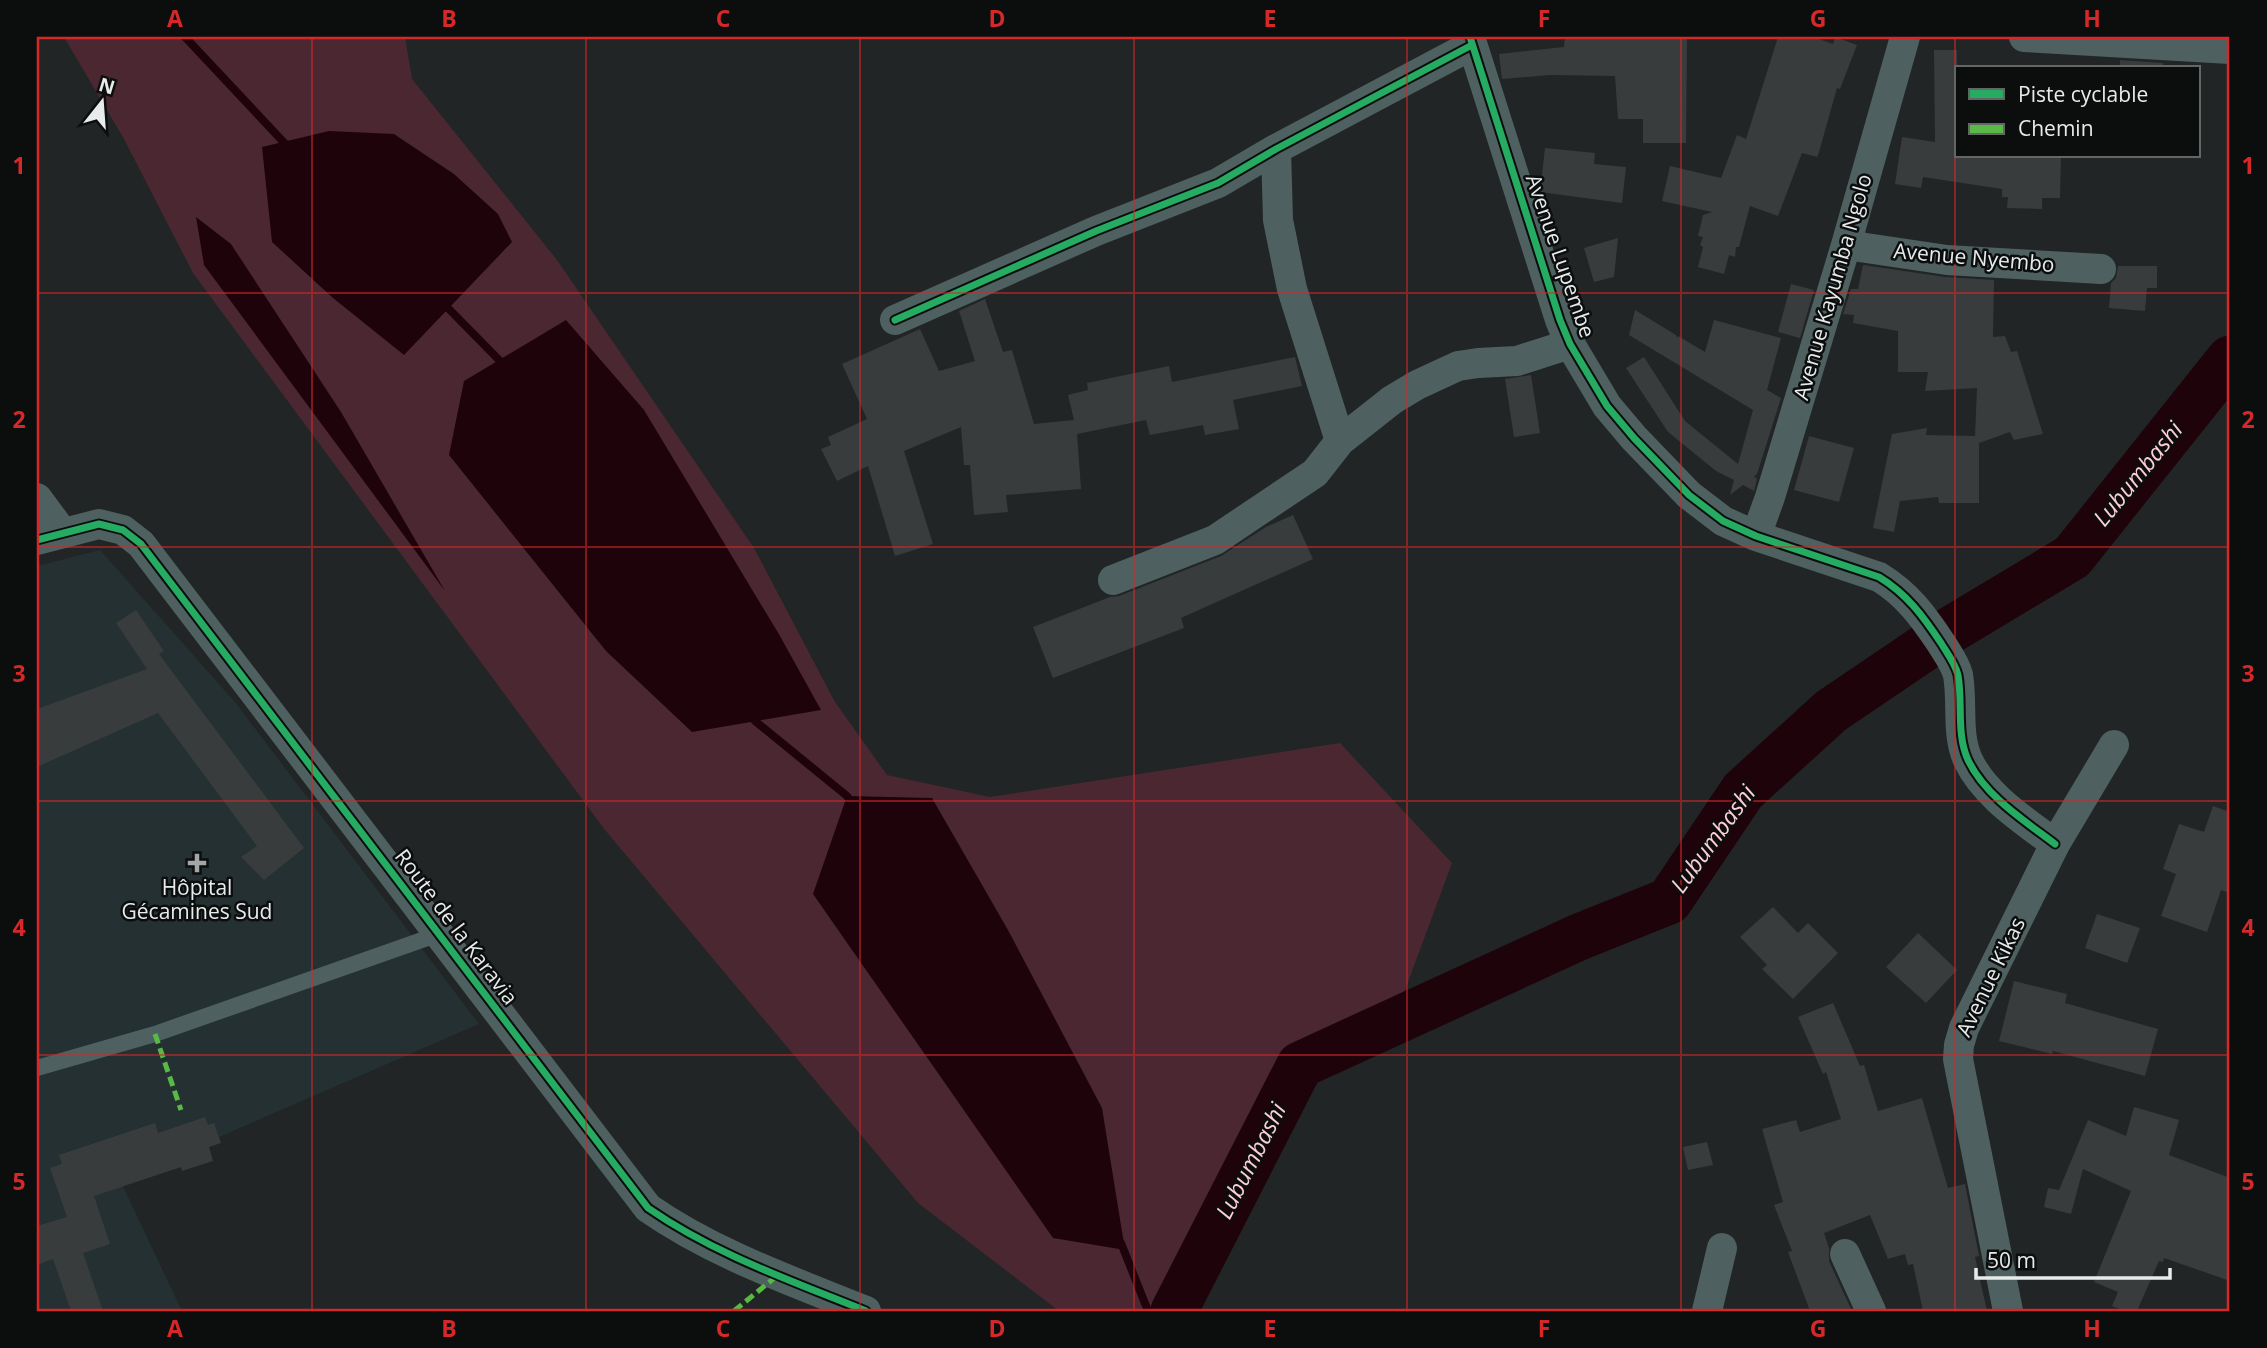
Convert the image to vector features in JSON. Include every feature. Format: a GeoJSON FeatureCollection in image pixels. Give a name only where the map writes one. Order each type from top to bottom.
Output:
{"type":"FeatureCollection","features":[{"type":"Feature","properties":{"kind":"street","name":"Avenue Kayumba Ngolo"},"geometry":{"type":"LineString","coordinates":[[1756,536],[1846,245],[1905,37]]}},
{"type":"Feature","properties":{"kind":"street"},"geometry":{"type":"LineString","coordinates":[[2024,37],[2230,50]]}},
{"type":"Feature","properties":{"kind":"street"},"geometry":{"type":"LineString","coordinates":[[895,320],[1096,231],[1218,183],[1471,41]]}},
{"type":"Feature","properties":{"kind":"street","name":"Avenue Lupembe"},"geometry":{"type":"LineString","coordinates":[[1471,41],[1560,320],[1570,344],[1606,405],[1689,495],[1723,521],[1756,536],[1879,577],[1895,587],[1923,615],[1953,662],[1958,676],[1966,756],[1974,771],[2021,818],[2056,844]]}},
{"type":"Feature","properties":{"kind":"street"},"geometry":{"type":"LineString","coordinates":[[1276,149],[1278,220],[1292,289],[1340,441]]}},
{"type":"Feature","properties":{"kind":"street","name":"Avenue Nyembo"},"geometry":{"type":"LineString","coordinates":[[1846,245],[1947,260],[2101,269]]}},
{"type":"Feature","properties":{"kind":"street"},"geometry":{"type":"LineString","coordinates":[[1113,580],[1215,540],[1315,473],[1340,441],[1392,400],[1447,371],[1478,363],[1517,361],[1570,344]]}},
{"type":"Feature","properties":{"kind":"street","name":"Route de la Karavia"},"geometry":{"type":"LineString","coordinates":[[37,498],[50,536],[99,524],[123,530],[141,544],[649,1208],[683,1232],[866,1311]]}},
{"type":"Feature","properties":{"kind":"street","name":"Avenue Kikas"},"geometry":{"type":"LineString","coordinates":[[2008,1311],[1958,1059],[1959,1045],[1964,1028],[2056,844],[2114,745]]}},
{"type":"Feature","properties":{"kind":"street"},"geometry":{"type":"LineString","coordinates":[[1707,1311],[1722,1248]]}},
{"type":"Feature","properties":{"kind":"street"},"geometry":{"type":"LineString","coordinates":[[1845,1254],[1871,1311]]}},
{"type":"Feature","properties":{"kind":"lane"},"geometry":{"type":"LineString","coordinates":[[37,1068],[155,1034],[439,934]]}},
{"type":"Feature","properties":{"kind":"shaded area"},"geometry":{"type":"Polygon","coordinates":[[[64,37],[405,37],[412,79],[557,260],[754,548],[835,702],[887,775],[990,797],[1340,743],[1452,863],[1401,1001],[1298,1057],[1215,1232],[1163,1311],[1059,1311],[918,1203],[605,830],[193,273],[124,139],[64,37]]]}},
{"type":"Feature","properties":{"kind":"shaded area"},"geometry":{"type":"Polygon","coordinates":[[[329,131],[394,134],[454,174],[498,214],[512,242],[404,355],[333,298],[272,242],[262,147],[329,131]]]}},
{"type":"Feature","properties":{"kind":"shaded area"},"geometry":{"type":"Polygon","coordinates":[[[196,217],[231,244],[341,412],[445,591],[204,265],[196,217]]]}},
{"type":"Feature","properties":{"kind":"shaded area"},"geometry":{"type":"Polygon","coordinates":[[[566,320],[644,410],[780,636],[821,710],[692,732],[606,651],[449,455],[464,381],[566,320]]]}},
{"type":"Feature","properties":{"kind":"shaded area","name":"Hôpital Gécamines Sud"},"geometry":{"type":"Polygon","coordinates":[[[100,550],[235,702],[479,1024],[120,1180],[182,1311],[37,1311],[37,566],[100,550]]]}},
{"type":"Feature","properties":{"kind":"shaded area"},"geometry":{"type":"Polygon","coordinates":[[[847,796],[932,798],[1008,930],[1102,1108],[1125,1250],[1053,1238],[813,894],[847,796]]]}},
{"type":"Feature","properties":{"kind":"building"},"geometry":{"type":"Polygon","coordinates":[[[1565,37],[1687,37],[1686,143],[1643,143],[1643,119],[1618,119],[1615,76],[1550,75],[1502,79],[1499,54],[1564,47],[1565,37]]]}},
{"type":"Feature","properties":{"kind":"building"},"geometry":{"type":"Polygon","coordinates":[[[1778,37],[1813,37],[1833,44],[1835,37],[1857,45],[1840,89],[1837,88],[1817,157],[1802,153],[1778,216],[1750,206],[1739,247],[1736,247],[1735,257],[1729,255],[1724,274],[1698,267],[1703,247],[1700,245],[1703,237],[1698,236],[1703,215],[1712,212],[1662,201],[1670,166],[1721,178],[1737,135],[1746,139],[1778,37]]]}},
{"type":"Feature","properties":{"kind":"building"},"geometry":{"type":"Polygon","coordinates":[[[1934,50],[1957,50],[1955,158],[2061,158],[2060,198],[2042,198],[2042,209],[2007,208],[2008,197],[2002,197],[2002,189],[1923,177],[1921,188],[1895,184],[1902,137],[1935,142],[1934,50]]]}},
{"type":"Feature","properties":{"kind":"building"},"geometry":{"type":"Polygon","coordinates":[[[2120,60],[2163,63],[2163,66],[2120,66],[2120,60]]]}},
{"type":"Feature","properties":{"kind":"building"},"geometry":{"type":"Polygon","coordinates":[[[1545,148],[1595,153],[1594,164],[1626,167],[1622,203],[1540,192],[1545,148]]]}},
{"type":"Feature","properties":{"kind":"building"},"geometry":{"type":"Polygon","coordinates":[[[1618,238],[1614,277],[1594,282],[1584,248],[1618,238]]]}},
{"type":"Feature","properties":{"kind":"building"},"geometry":{"type":"Polygon","coordinates":[[[1863,265],[1945,277],[1994,280],[1993,337],[2005,336],[2011,352],[2017,351],[2043,434],[2014,440],[2010,432],[1979,443],[1979,503],[1939,503],[1938,497],[1900,501],[1894,532],[1873,528],[1892,434],[1927,428],[1926,435],[1975,436],[1977,388],[1925,391],[1928,372],[1898,372],[1898,331],[1853,323],[1854,315],[1843,314],[1851,289],[1858,289],[1863,265]]]}},
{"type":"Feature","properties":{"kind":"building"},"geometry":{"type":"Polygon","coordinates":[[[2118,266],[2157,266],[2157,288],[2147,288],[2145,311],[2109,308],[2111,283],[2116,278],[2118,266]]]}},
{"type":"Feature","properties":{"kind":"building"},"geometry":{"type":"Polygon","coordinates":[[[1791,284],[1814,290],[1800,338],[1778,332],[1791,284]]]}},
{"type":"Feature","properties":{"kind":"building"},"geometry":{"type":"Polygon","coordinates":[[[985,299],[1003,352],[1012,350],[1034,424],[1074,420],[1068,395],[1088,390],[1087,383],[1169,366],[1172,382],[1295,357],[1302,386],[1233,400],[1239,429],[1205,435],[1203,425],[1150,435],[1146,420],[1077,434],[1081,489],[1006,495],[1008,512],[974,515],[970,465],[964,465],[961,427],[904,451],[933,544],[895,556],[868,466],[837,481],[821,449],[831,445],[828,437],[867,419],[842,364],[920,329],[939,371],[975,361],[959,311],[985,299]]]}},
{"type":"Feature","properties":{"kind":"building"},"geometry":{"type":"Polygon","coordinates":[[[1635,310],[1677,338],[1678,336],[1705,352],[1714,320],[1781,338],[1767,390],[1781,398],[1757,474],[1754,476],[1757,479],[1754,491],[1743,485],[1730,495],[1734,480],[1716,471],[1668,432],[1626,368],[1644,357],[1685,421],[1738,464],[1753,410],[1629,335],[1635,310]]]}},
{"type":"Feature","properties":{"kind":"building"},"geometry":{"type":"Polygon","coordinates":[[[1531,375],[1540,433],[1514,437],[1505,379],[1531,375]]]}},
{"type":"Feature","properties":{"kind":"building"},"geometry":{"type":"Polygon","coordinates":[[[1809,436],[1854,448],[1839,502],[1794,490],[1809,436]]]}},
{"type":"Feature","properties":{"kind":"building"},"geometry":{"type":"Polygon","coordinates":[[[1293,515],[1313,559],[1181,618],[1184,628],[1053,678],[1033,627],[1221,556],[1266,527],[1293,515]]]}},
{"type":"Feature","properties":{"kind":"building"},"geometry":{"type":"Polygon","coordinates":[[[136,610],[164,651],[159,654],[304,848],[264,880],[241,857],[257,846],[158,713],[37,767],[37,709],[147,669],[116,623],[136,610]]]}},
{"type":"Feature","properties":{"kind":"building"},"geometry":{"type":"Polygon","coordinates":[[[2213,806],[2230,812],[2230,893],[2221,890],[2207,932],[2161,916],[2176,874],[2163,869],[2179,824],[2204,832],[2213,806]]]}},
{"type":"Feature","properties":{"kind":"building"},"geometry":{"type":"Polygon","coordinates":[[[1773,907],[1798,933],[1808,923],[1838,953],[1793,999],[1762,969],[1767,965],[1740,937],[1773,907]]]}},
{"type":"Feature","properties":{"kind":"building"},"geometry":{"type":"Polygon","coordinates":[[[2097,914],[2140,928],[2127,963],[2085,948],[2097,914]]]}},
{"type":"Feature","properties":{"kind":"building"},"geometry":{"type":"Polygon","coordinates":[[[1918,933],[1957,970],[1926,1003],[1886,967],[1918,933]]]}},
{"type":"Feature","properties":{"kind":"building"},"geometry":{"type":"Polygon","coordinates":[[[2014,981],[2067,994],[2065,1003],[2158,1029],[2145,1076],[2053,1051],[2052,1054],[1999,1041],[2014,981]]]}},
{"type":"Feature","properties":{"kind":"building"},"geometry":{"type":"Polygon","coordinates":[[[1833,1003],[1860,1066],[1864,1065],[1878,1111],[1922,1098],[1948,1188],[1965,1184],[1979,1256],[1975,1257],[1987,1311],[1923,1311],[1913,1264],[1908,1265],[1905,1254],[1888,1259],[1870,1215],[1824,1233],[1829,1248],[1829,1261],[1852,1311],[1810,1311],[1788,1252],[1792,1251],[1774,1205],[1783,1202],[1762,1129],[1796,1120],[1800,1132],[1841,1119],[1826,1072],[1823,1074],[1798,1017],[1833,1003]]]}},
{"type":"Feature","properties":{"kind":"building"},"geometry":{"type":"Polygon","coordinates":[[[2134,1107],[2179,1120],[2169,1155],[2230,1178],[2230,1281],[2164,1258],[2163,1262],[2159,1261],[2137,1311],[2125,1311],[2112,1306],[2118,1292],[2094,1282],[2131,1191],[2083,1169],[2071,1214],[2044,1207],[2048,1188],[2059,1190],[2088,1120],[2126,1136],[2134,1107]]]}},
{"type":"Feature","properties":{"kind":"building"},"geometry":{"type":"Polygon","coordinates":[[[205,1117],[208,1125],[214,1123],[221,1143],[209,1147],[213,1161],[182,1171],[181,1167],[94,1196],[110,1244],[83,1253],[103,1311],[71,1311],[53,1259],[37,1265],[37,1226],[67,1217],[50,1168],[62,1164],[59,1155],[155,1123],[158,1133],[205,1117]]]}},
{"type":"Feature","properties":{"kind":"building"},"geometry":{"type":"Polygon","coordinates":[[[1707,1142],[1713,1165],[1688,1170],[1683,1147],[1707,1142]]]}},
{"type":"Feature","properties":{"kind":"waterway"},"geometry":{"type":"LineString","coordinates":[[185,37],[291,150]]}},
{"type":"Feature","properties":{"kind":"waterway"},"geometry":{"type":"LineString","coordinates":[[443,303],[505,366]]}},
{"type":"Feature","properties":{"kind":"waterway","name":"Lubumbashi"},"geometry":{"type":"LineString","coordinates":[[1174,1311],[1300,1065],[1579,937],[1669,901],[1743,791],[1831,711],[1952,629],[2072,557],[2230,359]]}},
{"type":"Feature","properties":{"kind":"waterway"},"geometry":{"type":"LineString","coordinates":[[750,715],[847,796],[853,805]]}},
{"type":"Feature","properties":{"kind":"waterway"},"geometry":{"type":"LineString","coordinates":[[1121,1243],[1148,1311]]}},
{"type":"Feature","properties":{"kind":"marked path"},"geometry":{"type":"LineString","coordinates":[[155,1034],[181,1110]]}},
{"type":"Feature","properties":{"kind":"marked path"},"geometry":{"type":"LineString","coordinates":[[734,1311],[778,1275]]}},
{"type":"Feature","properties":{"kind":"cycle path"},"geometry":{"type":"LineString","coordinates":[[1470,37],[1560,320],[1570,344],[1607,406],[1689,495],[1723,521],[1756,536],[1879,577],[1906,598],[1934,633],[1957,671],[1962,740],[1975,773],[2007,807],[2055,844]]}},
{"type":"Feature","properties":{"kind":"cycle path"},"geometry":{"type":"LineString","coordinates":[[895,320],[1096,231],[1218,183],[1276,149],[1472,45]]}},
{"type":"Feature","properties":{"kind":"cycle path"},"geometry":{"type":"LineString","coordinates":[[37,540],[99,524],[123,530],[141,544],[648,1208],[726,1253],[866,1311]]}},
{"type":"Feature","properties":{"kind":"place","name":"Hôpital Gécamines Sud"},"geometry":{"type":"Point","coordinates":[197,863]}}]}
